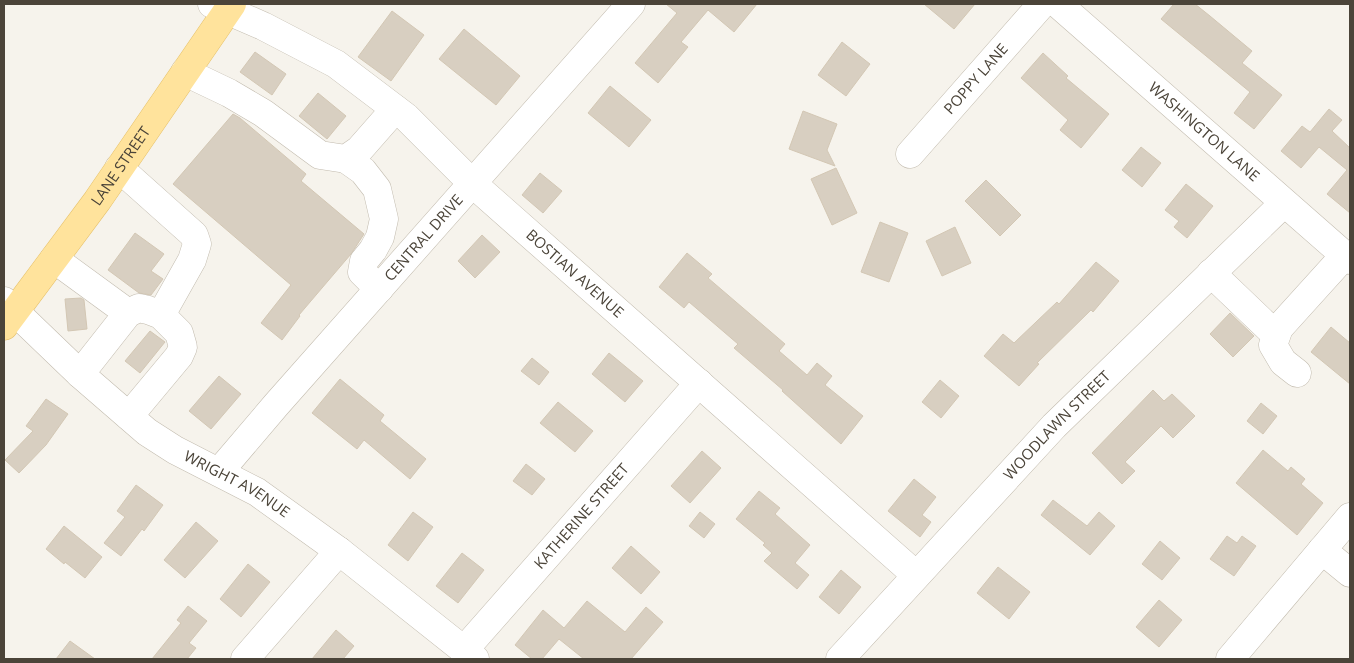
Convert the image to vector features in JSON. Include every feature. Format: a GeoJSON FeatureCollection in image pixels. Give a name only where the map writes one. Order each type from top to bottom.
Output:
{"type":"FeatureCollection","features":[{"type":"Feature","properties":{"kind":"main road","name":"LANE STREET"},"geometry":{"type":"LineString","coordinates":[[8,312],[54,259],[119,168],[185,72],[224,6]]}},
{"type":"Feature","properties":{"kind":"street","name":"CENTRAL DRIVE"},"geometry":{"type":"LineString","coordinates":[[219,472],[631,4]]}},
{"type":"Feature","properties":{"kind":"street","name":"POPPY LANE"},"geometry":{"type":"LineString","coordinates":[[910,154],[1042,4]]}},
{"type":"Feature","properties":{"kind":"street","name":"WASHINGTON LANE"},"geometry":{"type":"LineString","coordinates":[[1058,4],[1348,258]]}},
{"type":"Feature","properties":{"kind":"street","name":"BOSTIAN AVENUE"},"geometry":{"type":"LineString","coordinates":[[224,6],[336,64],[406,117],[472,183],[916,575]]}},
{"type":"Feature","properties":{"kind":"street"},"geometry":{"type":"LineString","coordinates":[[185,72],[229,93],[263,113],[320,155],[346,159],[363,171],[377,189],[384,219],[380,237],[364,261],[362,272],[379,289]]}},
{"type":"Feature","properties":{"kind":"street"},"geometry":{"type":"LineString","coordinates":[[346,159],[359,150],[395,109]]}},
{"type":"Feature","properties":{"kind":"street"},"geometry":{"type":"LineString","coordinates":[[119,168],[194,235],[197,244],[192,260],[161,315]]}},
{"type":"Feature","properties":{"kind":"street","name":"WOODLAWN STREET"},"geometry":{"type":"LineString","coordinates":[[840,659],[1054,426],[1284,203]]}},
{"type":"Feature","properties":{"kind":"street"},"geometry":{"type":"LineString","coordinates":[[1297,373],[1283,362],[1273,345],[1278,328],[1348,258]]}},
{"type":"Feature","properties":{"kind":"street"},"geometry":{"type":"LineString","coordinates":[[54,259],[128,313]]}},
{"type":"Feature","properties":{"kind":"street"},"geometry":{"type":"LineString","coordinates":[[1211,273],[1276,334]]}},
{"type":"Feature","properties":{"kind":"street"},"geometry":{"type":"LineString","coordinates":[[80,374],[128,313],[139,308],[161,315],[179,333],[183,347],[179,356],[129,416]]}},
{"type":"Feature","properties":{"kind":"street","name":"WRIGHT AVENUE"},"geometry":{"type":"LineString","coordinates":[[8,312],[154,437],[257,492],[339,551],[469,654]]}},
{"type":"Feature","properties":{"kind":"street","name":"KATHERINE STREET"},"geometry":{"type":"LineString","coordinates":[[469,654],[700,383]]}},
{"type":"Feature","properties":{"kind":"street"},"geometry":{"type":"LineString","coordinates":[[1230,659],[1350,518]]}},
{"type":"Feature","properties":{"kind":"street"},"geometry":{"type":"LineString","coordinates":[[1322,550],[1350,573]]}},
{"type":"Feature","properties":{"kind":"street"},"geometry":{"type":"LineString","coordinates":[[245,659],[339,551]]}},
{"type":"Feature","properties":{"kind":"building"},"geometry":{"type":"Polygon","coordinates":[[[666,4],[757,4],[734,32],[708,10],[681,42],[688,47],[658,83],[635,63],[677,13],[666,4]]]}},
{"type":"Feature","properties":{"kind":"building"},"geometry":{"type":"Polygon","coordinates":[[[924,4],[975,4],[954,29],[924,4]]]}},
{"type":"Feature","properties":{"kind":"building"},"geometry":{"type":"Polygon","coordinates":[[[1174,4],[1195,4],[1252,51],[1242,63],[1282,95],[1254,129],[1234,113],[1250,92],[1161,19],[1174,4]]]}},
{"type":"Feature","properties":{"kind":"building"},"geometry":{"type":"Polygon","coordinates":[[[392,11],[424,35],[391,81],[358,57],[392,11]]]}},
{"type":"Feature","properties":{"kind":"building"},"geometry":{"type":"Polygon","coordinates":[[[464,29],[520,76],[496,105],[439,59],[464,29]]]}},
{"type":"Feature","properties":{"kind":"building"},"geometry":{"type":"Polygon","coordinates":[[[842,42],[870,64],[846,96],[818,75],[842,42]]]}},
{"type":"Feature","properties":{"kind":"building"},"geometry":{"type":"Polygon","coordinates":[[[255,52],[286,74],[272,95],[240,72],[255,52]]]}},
{"type":"Feature","properties":{"kind":"building"},"geometry":{"type":"Polygon","coordinates":[[[1043,53],[1068,76],[1066,78],[1109,114],[1081,148],[1060,130],[1068,120],[1021,78],[1043,53]]]}},
{"type":"Feature","properties":{"kind":"building"},"geometry":{"type":"Polygon","coordinates":[[[610,86],[651,120],[629,147],[588,113],[610,86]]]}},
{"type":"Feature","properties":{"kind":"building"},"geometry":{"type":"Polygon","coordinates":[[[318,93],[346,116],[327,139],[299,116],[318,93]]]}},
{"type":"Feature","properties":{"kind":"building"},"geometry":{"type":"Polygon","coordinates":[[[1329,109],[1342,120],[1332,131],[1350,148],[1350,213],[1327,194],[1347,170],[1319,147],[1301,168],[1281,151],[1302,126],[1310,132],[1329,109]]]}},
{"type":"Feature","properties":{"kind":"building"},"geometry":{"type":"Polygon","coordinates":[[[803,111],[837,124],[827,150],[835,166],[789,149],[803,111]]]}},
{"type":"Feature","properties":{"kind":"building"},"geometry":{"type":"Polygon","coordinates":[[[233,114],[306,174],[301,181],[364,234],[351,254],[299,315],[282,340],[261,323],[291,285],[173,184],[233,114]]]}},
{"type":"Feature","properties":{"kind":"building"},"geometry":{"type":"Polygon","coordinates":[[[1141,147],[1161,163],[1142,187],[1122,170],[1141,147]]]}},
{"type":"Feature","properties":{"kind":"building"},"geometry":{"type":"Polygon","coordinates":[[[836,168],[857,213],[832,225],[811,179],[836,168]]]}},
{"type":"Feature","properties":{"kind":"building"},"geometry":{"type":"Polygon","coordinates":[[[540,173],[562,191],[543,213],[522,195],[540,173]]]}},
{"type":"Feature","properties":{"kind":"building"},"geometry":{"type":"Polygon","coordinates":[[[986,180],[1021,215],[1000,236],[965,201],[986,180]]]}},
{"type":"Feature","properties":{"kind":"building"},"geometry":{"type":"Polygon","coordinates":[[[1186,184],[1213,206],[1187,238],[1174,227],[1179,221],[1165,210],[1186,184]]]}},
{"type":"Feature","properties":{"kind":"building"},"geometry":{"type":"Polygon","coordinates":[[[880,222],[908,233],[889,282],[861,272],[880,222]]]}},
{"type":"Feature","properties":{"kind":"building"},"geometry":{"type":"Polygon","coordinates":[[[955,227],[971,263],[942,276],[926,241],[955,227]]]}},
{"type":"Feature","properties":{"kind":"building"},"geometry":{"type":"Polygon","coordinates":[[[135,233],[164,254],[151,271],[163,279],[151,295],[139,293],[108,270],[135,233]]]}},
{"type":"Feature","properties":{"kind":"building"},"geometry":{"type":"Polygon","coordinates":[[[482,235],[500,252],[475,278],[458,261],[482,235]]]}},
{"type":"Feature","properties":{"kind":"building"},"geometry":{"type":"Polygon","coordinates":[[[687,253],[712,274],[708,278],[785,344],[779,351],[807,375],[817,363],[832,376],[825,385],[863,416],[841,444],[734,348],[738,344],[689,302],[684,308],[659,287],[687,253]]]}},
{"type":"Feature","properties":{"kind":"building"},"geometry":{"type":"Polygon","coordinates":[[[1096,262],[1119,281],[1093,312],[1091,310],[1037,363],[1039,364],[1019,386],[984,356],[1003,334],[1014,343],[1057,302],[1059,304],[1096,262]]]}},
{"type":"Feature","properties":{"kind":"building"},"geometry":{"type":"Polygon","coordinates":[[[81,298],[84,300],[87,329],[68,331],[65,299],[81,298]]]}},
{"type":"Feature","properties":{"kind":"building"},"geometry":{"type":"Polygon","coordinates":[[[1230,313],[1254,336],[1233,357],[1210,334],[1230,313]]]}},
{"type":"Feature","properties":{"kind":"building"},"geometry":{"type":"Polygon","coordinates":[[[1331,327],[1350,343],[1350,384],[1311,352],[1331,327]]]}},
{"type":"Feature","properties":{"kind":"building"},"geometry":{"type":"Polygon","coordinates":[[[150,331],[165,342],[140,373],[125,361],[150,331]]]}},
{"type":"Feature","properties":{"kind":"building"},"geometry":{"type":"Polygon","coordinates":[[[609,353],[643,381],[625,402],[592,374],[609,353]]]}},
{"type":"Feature","properties":{"kind":"building"},"geometry":{"type":"Polygon","coordinates":[[[532,358],[549,372],[539,385],[521,371],[532,358]]]}},
{"type":"Feature","properties":{"kind":"building"},"geometry":{"type":"Polygon","coordinates":[[[219,376],[241,394],[211,429],[189,411],[219,376]]]}},
{"type":"Feature","properties":{"kind":"building"},"geometry":{"type":"Polygon","coordinates":[[[340,379],[384,415],[380,421],[426,459],[410,479],[364,440],[357,449],[312,413],[340,379]]]}},
{"type":"Feature","properties":{"kind":"building"},"geometry":{"type":"Polygon","coordinates":[[[940,380],[959,396],[941,418],[922,402],[940,380]]]}},
{"type":"Feature","properties":{"kind":"building"},"geometry":{"type":"Polygon","coordinates":[[[1153,390],[1164,401],[1172,394],[1195,416],[1173,438],[1161,426],[1125,462],[1135,471],[1122,484],[1092,453],[1153,390]]]}},
{"type":"Feature","properties":{"kind":"building"},"geometry":{"type":"Polygon","coordinates":[[[46,399],[68,414],[46,445],[19,473],[5,460],[33,431],[26,426],[46,399]]]}},
{"type":"Feature","properties":{"kind":"building"},"geometry":{"type":"Polygon","coordinates":[[[558,402],[593,431],[575,452],[540,423],[558,402]]]}},
{"type":"Feature","properties":{"kind":"building"},"geometry":{"type":"Polygon","coordinates":[[[1261,403],[1277,416],[1263,434],[1247,421],[1261,403]]]}},
{"type":"Feature","properties":{"kind":"building"},"geometry":{"type":"Polygon","coordinates":[[[1263,450],[1288,471],[1291,467],[1305,479],[1301,484],[1323,503],[1297,535],[1236,483],[1263,450]]]}},
{"type":"Feature","properties":{"kind":"building"},"geometry":{"type":"Polygon","coordinates":[[[702,451],[721,468],[690,503],[671,486],[702,451]]]}},
{"type":"Feature","properties":{"kind":"building"},"geometry":{"type":"Polygon","coordinates":[[[526,464],[545,479],[532,495],[513,481],[526,464]]]}},
{"type":"Feature","properties":{"kind":"building"},"geometry":{"type":"Polygon","coordinates":[[[914,479],[936,497],[922,515],[931,522],[920,537],[888,511],[914,479]]]}},
{"type":"Feature","properties":{"kind":"building"},"geometry":{"type":"Polygon","coordinates":[[[136,485],[163,505],[144,531],[142,529],[121,556],[104,543],[125,517],[117,511],[136,485]]]}},
{"type":"Feature","properties":{"kind":"building"},"geometry":{"type":"Polygon","coordinates":[[[759,491],[780,508],[775,514],[810,545],[795,563],[809,575],[797,589],[764,561],[772,553],[763,545],[765,543],[736,519],[759,491]]]}},
{"type":"Feature","properties":{"kind":"building"},"geometry":{"type":"Polygon","coordinates":[[[1053,500],[1087,526],[1099,512],[1115,526],[1090,555],[1041,515],[1053,500]]]}},
{"type":"Feature","properties":{"kind":"building"},"geometry":{"type":"Polygon","coordinates":[[[413,512],[433,527],[408,561],[388,545],[413,512]]]}},
{"type":"Feature","properties":{"kind":"building"},"geometry":{"type":"Polygon","coordinates":[[[700,512],[715,524],[704,538],[689,526],[700,512]]]}},
{"type":"Feature","properties":{"kind":"building"},"geometry":{"type":"Polygon","coordinates":[[[196,522],[218,541],[185,578],[164,560],[196,522]]]}},
{"type":"Feature","properties":{"kind":"building"},"geometry":{"type":"Polygon","coordinates":[[[64,526],[102,557],[85,578],[46,549],[64,526]]]}},
{"type":"Feature","properties":{"kind":"building"},"geometry":{"type":"Polygon","coordinates":[[[1227,536],[1237,543],[1242,536],[1256,546],[1234,576],[1210,559],[1227,536]]]}},
{"type":"Feature","properties":{"kind":"building"},"geometry":{"type":"Polygon","coordinates":[[[1160,541],[1180,558],[1162,580],[1142,564],[1160,541]]]}},
{"type":"Feature","properties":{"kind":"building"},"geometry":{"type":"Polygon","coordinates":[[[631,546],[660,572],[641,594],[612,568],[631,546]]]}},
{"type":"Feature","properties":{"kind":"building"},"geometry":{"type":"Polygon","coordinates":[[[462,553],[484,570],[458,603],[436,586],[462,553]]]}},
{"type":"Feature","properties":{"kind":"building"},"geometry":{"type":"Polygon","coordinates":[[[248,564],[270,582],[241,617],[220,599],[248,564]]]}},
{"type":"Feature","properties":{"kind":"building"},"geometry":{"type":"Polygon","coordinates":[[[998,567],[1030,592],[1009,619],[977,593],[998,567]]]}},
{"type":"Feature","properties":{"kind":"building"},"geometry":{"type":"Polygon","coordinates":[[[841,570],[861,587],[839,614],[819,597],[841,570]]]}},
{"type":"Feature","properties":{"kind":"building"},"geometry":{"type":"Polygon","coordinates":[[[1159,600],[1182,620],[1159,647],[1136,627],[1159,600]]]}},
{"type":"Feature","properties":{"kind":"building"},"geometry":{"type":"Polygon","coordinates":[[[587,601],[625,632],[646,607],[663,622],[631,659],[584,659],[559,639],[542,659],[532,659],[515,645],[543,610],[564,628],[587,601]]]}},
{"type":"Feature","properties":{"kind":"building"},"geometry":{"type":"Polygon","coordinates":[[[188,606],[207,621],[189,643],[196,648],[187,659],[152,659],[181,623],[177,620],[188,606]]]}},
{"type":"Feature","properties":{"kind":"building"},"geometry":{"type":"Polygon","coordinates":[[[336,630],[354,646],[343,659],[312,659],[336,630]]]}},
{"type":"Feature","properties":{"kind":"building"},"geometry":{"type":"Polygon","coordinates":[[[70,641],[95,659],[56,659],[70,641]]]}}]}
